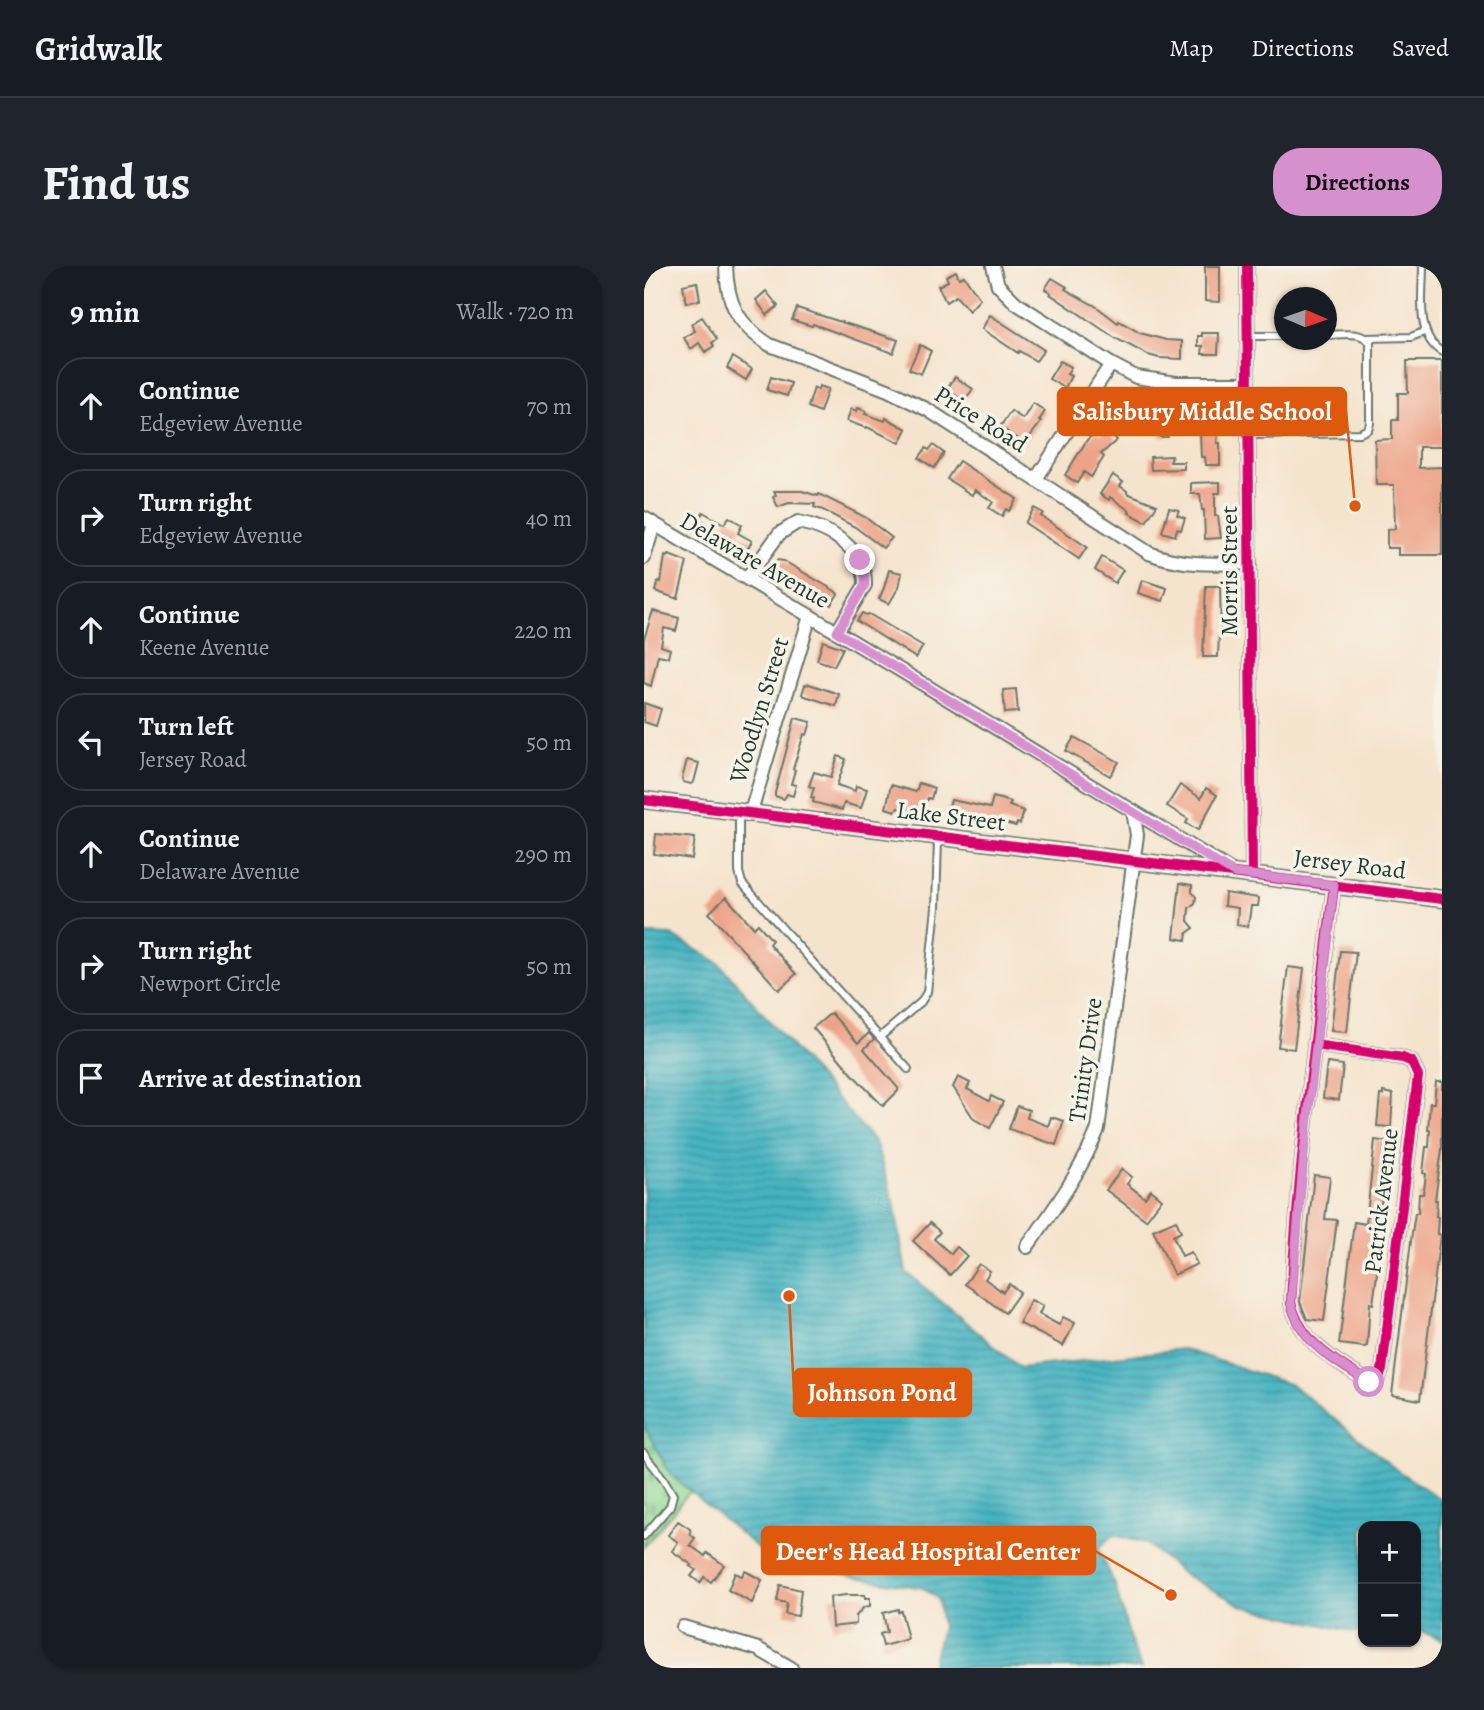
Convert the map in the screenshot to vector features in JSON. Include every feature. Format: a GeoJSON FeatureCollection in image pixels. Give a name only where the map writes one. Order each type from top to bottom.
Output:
{"type":"FeatureCollection","features":[{"type":"Feature","properties":{"kind":"street","name":"Price Road"},"geometry":{"type":"LineString","coordinates":[[726,266],[730,299],[738,317],[754,335],[770,345],[910,400],[1128,541],[1164,559],[1201,564],[1250,563]]}},
{"type":"Feature","properties":{"kind":"street"},"geometry":{"type":"LineString","coordinates":[[993,266],[998,285],[1016,303],[1136,377],[1176,383],[1248,383]]}},
{"type":"Feature","properties":{"kind":"street","name":"Morris Street"},"geometry":{"type":"LineString","coordinates":[[1247,266],[1252,875]]}},
{"type":"Feature","properties":{"kind":"street"},"geometry":{"type":"LineString","coordinates":[[1036,479],[1111,364]]}},
{"type":"Feature","properties":{"kind":"street"},"geometry":{"type":"LineString","coordinates":[[644,558],[649,521]]}},
{"type":"Feature","properties":{"kind":"street","name":"Delaware Avenue"},"geometry":{"type":"LineString","coordinates":[[649,521],[1234,873]]}},
{"type":"Feature","properties":{"kind":"street"},"geometry":{"type":"LineString","coordinates":[[747,578],[779,534],[798,522],[810,524],[838,539],[854,550],[863,567],[865,585],[837,632]]}},
{"type":"Feature","properties":{"kind":"street","name":"Woodlyn Street"},"geometry":{"type":"LineString","coordinates":[[744,814],[810,616]]}},
{"type":"Feature","properties":{"kind":"street","name":"Lake Street"},"geometry":{"type":"LineString","coordinates":[[644,800],[1252,875]]}},
{"type":"Feature","properties":{"kind":"street"},"geometry":{"type":"LineString","coordinates":[[1133,811],[1137,835],[1133,860]]}},
{"type":"Feature","properties":{"kind":"street","name":"Trinity Drive"},"geometry":{"type":"LineString","coordinates":[[1027,1247],[1071,1184],[1098,1129],[1133,860]]}},
{"type":"Feature","properties":{"kind":"street","name":"Jersey Road"},"geometry":{"type":"LineString","coordinates":[[1252,875],[1442,899]]}},
{"type":"Feature","properties":{"kind":"street"},"geometry":{"type":"LineString","coordinates":[[1315,1045],[1334,885]]}},
{"type":"Feature","properties":{"kind":"street","name":"Patrick Avenue"},"geometry":{"type":"LineString","coordinates":[[1315,1045],[1403,1058],[1412,1062],[1418,1076],[1382,1370],[1379,1377],[1369,1382],[1329,1357],[1306,1336],[1295,1320],[1291,1303],[1315,1045]]}},
{"type":"Feature","properties":{"kind":"street"},"geometry":{"type":"LineString","coordinates":[[683,1627],[758,1649],[791,1668]]}},
{"type":"Feature","properties":{"kind":"lane"},"geometry":{"type":"LineString","coordinates":[[1423,266],[1424,332],[1433,347],[1442,352]]}},
{"type":"Feature","properties":{"kind":"lane"},"geometry":{"type":"LineString","coordinates":[[1366,338],[1412,337],[1424,332]]}},
{"type":"Feature","properties":{"kind":"lane"},"geometry":{"type":"LineString","coordinates":[[1249,435],[1360,433],[1368,429],[1370,344],[1361,335],[1337,335]]}},
{"type":"Feature","properties":{"kind":"lane"},"geometry":{"type":"LineString","coordinates":[[1248,336],[1274,336]]}},
{"type":"Feature","properties":{"kind":"lane"},"geometry":{"type":"LineString","coordinates":[[744,814],[739,872],[742,883],[908,1069]]}},
{"type":"Feature","properties":{"kind":"lane"},"geometry":{"type":"LineString","coordinates":[[880,1037],[921,1002],[927,992],[936,908],[938,835]]}},
{"type":"Feature","properties":{"kind":"lane"},"geometry":{"type":"LineString","coordinates":[[644,1454],[673,1495],[670,1506],[644,1536]]}},
{"type":"Feature","properties":{"kind":"green space"},"geometry":{"type":"Polygon","coordinates":[[[644,1426],[670,1474],[690,1491],[644,1547],[644,1426]]]}},
{"type":"Feature","properties":{"kind":"water"},"geometry":{"type":"Polygon","coordinates":[[[644,934],[671,935],[718,962],[875,1142],[894,1203],[906,1272],[1020,1368],[1183,1349],[1292,1385],[1398,1471],[1442,1500],[1442,1640],[1421,1631],[1421,1521],[1358,1521],[1358,1632],[1243,1606],[1183,1574],[1146,1543],[1113,1535],[1098,1548],[1115,1585],[1133,1649],[1142,1668],[931,1668],[942,1628],[938,1599],[923,1588],[860,1578],[767,1556],[670,1474],[644,1426],[644,934]]]}},
{"type":"Feature","properties":{"kind":"building"},"geometry":{"type":"Polygon","coordinates":[[[1205,266],[1220,266],[1220,302],[1205,301],[1205,266]]]}},
{"type":"Feature","properties":{"kind":"building"},"geometry":{"type":"Polygon","coordinates":[[[956,271],[959,278],[964,276],[980,299],[969,311],[956,296],[946,302],[938,286],[948,281],[946,276],[956,271]]]}},
{"type":"Feature","properties":{"kind":"building"},"geometry":{"type":"Polygon","coordinates":[[[1052,278],[1118,323],[1119,321],[1140,333],[1182,341],[1182,359],[1148,355],[1115,338],[1050,294],[1045,289],[1052,278]]]}},
{"type":"Feature","properties":{"kind":"building"},"geometry":{"type":"Polygon","coordinates":[[[697,282],[700,300],[686,303],[683,285],[697,282]]]}},
{"type":"Feature","properties":{"kind":"building"},"geometry":{"type":"Polygon","coordinates":[[[766,291],[778,306],[767,315],[756,300],[766,291]]]}},
{"type":"Feature","properties":{"kind":"building"},"geometry":{"type":"Polygon","coordinates":[[[797,308],[898,340],[893,353],[813,324],[812,326],[792,320],[797,308]]]}},
{"type":"Feature","properties":{"kind":"building"},"geometry":{"type":"Polygon","coordinates":[[[990,315],[1044,350],[1036,361],[1019,351],[1018,353],[982,329],[990,315]]]}},
{"type":"Feature","properties":{"kind":"building"},"geometry":{"type":"Polygon","coordinates":[[[702,317],[717,339],[712,343],[714,346],[705,352],[699,343],[691,349],[684,338],[695,331],[691,324],[702,317]]]}},
{"type":"Feature","properties":{"kind":"building"},"geometry":{"type":"Polygon","coordinates":[[[1202,333],[1219,333],[1218,354],[1202,354],[1203,346],[1198,346],[1198,336],[1202,336],[1202,333]]]}},
{"type":"Feature","properties":{"kind":"building"},"geometry":{"type":"Polygon","coordinates":[[[920,345],[931,351],[921,374],[909,369],[920,345]]]}},
{"type":"Feature","properties":{"kind":"building"},"geometry":{"type":"Polygon","coordinates":[[[733,357],[752,369],[746,380],[727,368],[733,357]]]}},
{"type":"Feature","properties":{"kind":"building"},"geometry":{"type":"Polygon","coordinates":[[[1060,361],[1071,367],[1067,374],[1071,376],[1065,388],[1049,379],[1060,361]]]}},
{"type":"Feature","properties":{"kind":"building"},"geometry":{"type":"Polygon","coordinates":[[[1407,361],[1442,361],[1442,447],[1419,447],[1419,468],[1442,467],[1442,555],[1398,555],[1398,548],[1387,548],[1387,530],[1395,529],[1394,485],[1376,485],[1375,440],[1392,439],[1392,420],[1398,420],[1398,393],[1408,393],[1407,361]]]}},
{"type":"Feature","properties":{"kind":"building"},"geometry":{"type":"Polygon","coordinates":[[[771,377],[791,383],[787,396],[767,390],[771,377]]]}},
{"type":"Feature","properties":{"kind":"building"},"geometry":{"type":"Polygon","coordinates":[[[955,377],[973,389],[964,401],[947,389],[955,377]]]}},
{"type":"Feature","properties":{"kind":"building"},"geometry":{"type":"Polygon","coordinates":[[[819,386],[828,389],[820,412],[808,407],[814,388],[818,390],[819,386]]]}},
{"type":"Feature","properties":{"kind":"building"},"geometry":{"type":"Polygon","coordinates":[[[1033,403],[1045,411],[1039,421],[1041,422],[1025,443],[1000,427],[1011,411],[1023,419],[1033,403]]]}},
{"type":"Feature","properties":{"kind":"building"},"geometry":{"type":"Polygon","coordinates":[[[858,408],[866,411],[865,414],[885,421],[886,418],[907,429],[900,443],[867,427],[847,421],[851,409],[857,411],[858,408]]]}},
{"type":"Feature","properties":{"kind":"building"},"geometry":{"type":"Polygon","coordinates":[[[1202,409],[1220,409],[1217,443],[1220,443],[1220,465],[1206,465],[1205,457],[1201,457],[1200,432],[1172,432],[1172,426],[1168,426],[1168,437],[1160,437],[1160,412],[1202,413],[1202,409]]]}},
{"type":"Feature","properties":{"kind":"building"},"geometry":{"type":"Polygon","coordinates":[[[1107,429],[1117,440],[1101,454],[1104,457],[1091,477],[1084,472],[1077,483],[1065,475],[1087,440],[1097,431],[1100,435],[1107,429]]]}},
{"type":"Feature","properties":{"kind":"building"},"geometry":{"type":"Polygon","coordinates":[[[933,445],[944,453],[934,468],[919,458],[926,448],[929,450],[933,445]]]}},
{"type":"Feature","properties":{"kind":"building"},"geometry":{"type":"Polygon","coordinates":[[[1172,456],[1170,462],[1184,462],[1184,469],[1151,470],[1150,457],[1172,456]]]}},
{"type":"Feature","properties":{"kind":"building"},"geometry":{"type":"Polygon","coordinates":[[[959,461],[1017,499],[1009,511],[1006,509],[1002,516],[989,508],[993,502],[975,490],[972,495],[947,479],[959,461]]]}},
{"type":"Feature","properties":{"kind":"building"},"geometry":{"type":"Polygon","coordinates":[[[1113,475],[1123,482],[1120,486],[1127,493],[1157,505],[1146,522],[1129,513],[1130,511],[1110,497],[1109,500],[1100,494],[1113,475]]]}},
{"type":"Feature","properties":{"kind":"building"},"geometry":{"type":"Polygon","coordinates":[[[1220,482],[1220,493],[1215,493],[1215,516],[1218,516],[1221,538],[1205,539],[1204,510],[1200,494],[1191,494],[1191,483],[1220,482]]]}},
{"type":"Feature","properties":{"kind":"building"},"geometry":{"type":"Polygon","coordinates":[[[774,491],[819,494],[865,517],[892,538],[883,548],[855,527],[814,507],[815,504],[789,503],[778,507],[773,497],[776,495],[774,491]]]}},
{"type":"Feature","properties":{"kind":"building"},"geometry":{"type":"Polygon","coordinates":[[[1034,508],[1043,513],[1041,516],[1087,547],[1079,559],[1025,523],[1034,508]]]}},
{"type":"Feature","properties":{"kind":"building"},"geometry":{"type":"Polygon","coordinates":[[[1169,508],[1179,510],[1177,515],[1185,518],[1181,530],[1177,529],[1175,536],[1162,532],[1169,508]]]}},
{"type":"Feature","properties":{"kind":"building"},"geometry":{"type":"Polygon","coordinates":[[[703,512],[724,524],[729,517],[742,525],[738,533],[752,541],[745,553],[715,539],[718,535],[697,523],[703,512]]]}},
{"type":"Feature","properties":{"kind":"building"},"geometry":{"type":"Polygon","coordinates":[[[665,556],[687,562],[678,598],[655,591],[658,581],[661,582],[665,556]]]}},
{"type":"Feature","properties":{"kind":"building"},"geometry":{"type":"Polygon","coordinates":[[[1102,557],[1123,570],[1115,583],[1095,570],[1102,557]]]}},
{"type":"Feature","properties":{"kind":"building"},"geometry":{"type":"Polygon","coordinates":[[[777,560],[784,561],[835,591],[838,594],[831,605],[772,569],[777,560]]]}},
{"type":"Feature","properties":{"kind":"building"},"geometry":{"type":"Polygon","coordinates":[[[889,570],[902,573],[899,587],[889,604],[879,599],[889,570]]]}},
{"type":"Feature","properties":{"kind":"building"},"geometry":{"type":"Polygon","coordinates":[[[1142,580],[1167,588],[1163,601],[1138,593],[1142,580]]]}},
{"type":"Feature","properties":{"kind":"building"},"geometry":{"type":"Polygon","coordinates":[[[1206,586],[1220,586],[1221,634],[1218,657],[1203,657],[1206,586]]]}},
{"type":"Feature","properties":{"kind":"building"},"geometry":{"type":"Polygon","coordinates":[[[653,611],[679,618],[676,631],[664,628],[661,646],[670,649],[668,657],[658,655],[651,686],[644,683],[644,639],[653,611]]]}},
{"type":"Feature","properties":{"kind":"building"},"geometry":{"type":"Polygon","coordinates":[[[862,613],[869,614],[923,646],[916,658],[857,621],[862,613]]]}},
{"type":"Feature","properties":{"kind":"building"},"geometry":{"type":"Polygon","coordinates":[[[823,641],[843,648],[834,666],[817,660],[823,641]]]}},
{"type":"Feature","properties":{"kind":"building"},"geometry":{"type":"Polygon","coordinates":[[[805,685],[839,694],[836,706],[802,694],[805,685]]]}},
{"type":"Feature","properties":{"kind":"building"},"geometry":{"type":"Polygon","coordinates":[[[1016,689],[1018,712],[1005,713],[1003,690],[1016,689]]]}},
{"type":"Feature","properties":{"kind":"building"},"geometry":{"type":"Polygon","coordinates":[[[644,703],[661,709],[656,726],[644,722],[644,703]]]}},
{"type":"Feature","properties":{"kind":"building"},"geometry":{"type":"Polygon","coordinates":[[[795,718],[811,722],[807,735],[804,734],[793,769],[795,770],[791,784],[796,785],[793,796],[787,794],[784,799],[775,796],[775,793],[795,718]]]}},
{"type":"Feature","properties":{"kind":"building"},"geometry":{"type":"Polygon","coordinates":[[[1074,737],[1119,762],[1110,776],[1066,751],[1074,737]]]}},
{"type":"Feature","properties":{"kind":"building"},"geometry":{"type":"Polygon","coordinates":[[[838,756],[846,759],[837,785],[855,791],[856,786],[867,789],[861,808],[844,803],[842,810],[813,802],[814,798],[811,797],[814,788],[809,786],[814,772],[831,777],[838,756]]]}},
{"type":"Feature","properties":{"kind":"building"},"geometry":{"type":"Polygon","coordinates":[[[687,760],[699,763],[691,784],[683,782],[682,779],[687,760]]]}},
{"type":"Feature","properties":{"kind":"building"},"geometry":{"type":"Polygon","coordinates":[[[919,783],[934,788],[922,815],[898,808],[895,811],[886,808],[891,785],[916,792],[919,783]]]}},
{"type":"Feature","properties":{"kind":"building"},"geometry":{"type":"Polygon","coordinates":[[[1180,785],[1201,798],[1206,788],[1217,795],[1198,830],[1186,823],[1188,819],[1167,806],[1180,785]]]}},
{"type":"Feature","properties":{"kind":"building"},"geometry":{"type":"Polygon","coordinates":[[[993,797],[1011,802],[1009,806],[1024,811],[1020,824],[1017,823],[1016,826],[1000,822],[1000,825],[947,813],[951,800],[990,808],[993,797]]]}},
{"type":"Feature","properties":{"kind":"building"},"geometry":{"type":"Polygon","coordinates":[[[656,834],[695,838],[692,859],[654,854],[656,834]]]}},
{"type":"Feature","properties":{"kind":"building"},"geometry":{"type":"Polygon","coordinates":[[[1180,883],[1192,885],[1192,892],[1196,897],[1195,903],[1189,908],[1188,921],[1194,928],[1187,933],[1186,940],[1174,938],[1180,883]]]}},
{"type":"Feature","properties":{"kind":"building"},"geometry":{"type":"Polygon","coordinates":[[[1225,893],[1259,898],[1258,906],[1251,906],[1248,927],[1237,925],[1238,908],[1224,906],[1225,893]]]}},
{"type":"Feature","properties":{"kind":"building"},"geometry":{"type":"Polygon","coordinates":[[[726,897],[754,928],[758,924],[772,940],[769,944],[796,974],[779,990],[709,913],[726,897]]]}},
{"type":"Feature","properties":{"kind":"building"},"geometry":{"type":"Polygon","coordinates":[[[1340,951],[1356,952],[1347,1032],[1331,1031],[1340,951]]]}},
{"type":"Feature","properties":{"kind":"building"},"geometry":{"type":"Polygon","coordinates":[[[1288,967],[1304,969],[1294,1049],[1278,1047],[1288,967]]]}},
{"type":"Feature","properties":{"kind":"building"},"geometry":{"type":"Polygon","coordinates":[[[831,1013],[858,1043],[869,1033],[874,1039],[864,1049],[898,1088],[883,1106],[813,1028],[831,1013]]]}},
{"type":"Feature","properties":{"kind":"building"},"geometry":{"type":"Polygon","coordinates":[[[1327,1063],[1343,1065],[1339,1100],[1323,1098],[1327,1063]]]}},
{"type":"Feature","properties":{"kind":"building"},"geometry":{"type":"Polygon","coordinates":[[[958,1077],[970,1083],[967,1089],[989,1101],[991,1096],[1003,1102],[990,1128],[974,1119],[953,1087],[958,1077]]]}},
{"type":"Feature","properties":{"kind":"building"},"geometry":{"type":"Polygon","coordinates":[[[1436,1082],[1442,1082],[1442,1149],[1435,1200],[1437,1234],[1440,1235],[1420,1400],[1392,1395],[1415,1213],[1418,1213],[1419,1194],[1423,1194],[1424,1190],[1426,1174],[1423,1173],[1426,1147],[1429,1147],[1430,1103],[1434,1103],[1436,1082]]]}},
{"type":"Feature","properties":{"kind":"building"},"geometry":{"type":"Polygon","coordinates":[[[1383,1092],[1393,1094],[1391,1127],[1377,1126],[1380,1095],[1383,1095],[1383,1092]]]}},
{"type":"Feature","properties":{"kind":"building"},"geometry":{"type":"Polygon","coordinates":[[[1017,1106],[1029,1110],[1027,1118],[1048,1126],[1051,1117],[1064,1121],[1056,1145],[1009,1129],[1017,1106]]]}},
{"type":"Feature","properties":{"kind":"building"},"geometry":{"type":"Polygon","coordinates":[[[1375,1140],[1389,1142],[1378,1227],[1382,1227],[1376,1282],[1373,1304],[1370,1303],[1367,1346],[1364,1347],[1339,1344],[1354,1222],[1366,1224],[1375,1140]]]}},
{"type":"Feature","properties":{"kind":"building"},"geometry":{"type":"Polygon","coordinates":[[[1122,1169],[1132,1177],[1127,1184],[1145,1198],[1151,1190],[1162,1199],[1146,1220],[1106,1190],[1122,1169]]]}},
{"type":"Feature","properties":{"kind":"building"},"geometry":{"type":"Polygon","coordinates":[[[1314,1175],[1330,1177],[1325,1219],[1337,1220],[1324,1321],[1307,1319],[1300,1302],[1314,1175]]]}},
{"type":"Feature","properties":{"kind":"building"},"geometry":{"type":"Polygon","coordinates":[[[1176,1220],[1181,1232],[1173,1236],[1182,1256],[1191,1252],[1197,1264],[1174,1275],[1153,1230],[1176,1220]]]}},
{"type":"Feature","properties":{"kind":"building"},"geometry":{"type":"Polygon","coordinates":[[[930,1223],[940,1232],[934,1239],[951,1254],[957,1247],[967,1256],[950,1275],[913,1241],[930,1223]]]}},
{"type":"Feature","properties":{"kind":"building"},"geometry":{"type":"Polygon","coordinates":[[[979,1264],[990,1271],[985,1279],[1003,1292],[1009,1284],[1020,1292],[1005,1313],[965,1284],[979,1264]]]}},
{"type":"Feature","properties":{"kind":"building"},"geometry":{"type":"Polygon","coordinates":[[[1031,1300],[1043,1306],[1039,1314],[1059,1325],[1063,1317],[1075,1323],[1063,1346],[1019,1323],[1031,1300]]]}},
{"type":"Feature","properties":{"kind":"building"},"geometry":{"type":"Polygon","coordinates":[[[678,1521],[690,1529],[695,1538],[690,1545],[724,1565],[711,1582],[704,1577],[700,1583],[691,1576],[696,1570],[672,1551],[678,1542],[668,1535],[678,1521]]]}},
{"type":"Feature","properties":{"kind":"building"},"geometry":{"type":"Polygon","coordinates":[[[745,1571],[762,1580],[752,1603],[728,1590],[735,1573],[742,1576],[745,1571]]]}},
{"type":"Feature","properties":{"kind":"building"},"geometry":{"type":"Polygon","coordinates":[[[780,1585],[801,1590],[798,1616],[785,1614],[787,1603],[777,1601],[780,1585]]]}},
{"type":"Feature","properties":{"kind":"building"},"geometry":{"type":"Polygon","coordinates":[[[865,1595],[865,1598],[870,1598],[870,1606],[864,1607],[856,1616],[856,1624],[832,1627],[830,1597],[865,1595]]]}},
{"type":"Feature","properties":{"kind":"building"},"geometry":{"type":"Polygon","coordinates":[[[898,1609],[898,1612],[901,1611],[908,1639],[883,1646],[880,1634],[887,1632],[883,1613],[898,1609]]]}},
{"type":"Feature","properties":{"kind":"cycle path"},"geometry":{"type":"LineString","coordinates":[[1247,266],[1252,875]]}},
{"type":"Feature","properties":{"kind":"cycle path"},"geometry":{"type":"LineString","coordinates":[[644,800],[1442,899]]}},
{"type":"Feature","properties":{"kind":"cycle path"},"geometry":{"type":"LineString","coordinates":[[1315,1045],[1403,1058],[1412,1062],[1418,1076],[1382,1370],[1379,1377],[1369,1382],[1321,1350],[1303,1330],[1291,1303],[1303,1146],[1334,885]]}},
{"type":"Feature","properties":{"kind":"place","name":"Salisbury Middle School"},"geometry":{"type":"Point","coordinates":[1355,506]}},
{"type":"Feature","properties":{"kind":"place","name":"Johnson Pond"},"geometry":{"type":"Point","coordinates":[789,1296]}},
{"type":"Feature","properties":{"kind":"place","name":"Deer's Head Hospital Center"},"geometry":{"type":"Point","coordinates":[1171,1595]}},
{"type":"Feature","properties":{"kind":"route"},"geometry":{"type":"LineString","coordinates":[[860,560],[865,585],[837,632],[1234,873],[1334,885],[1315,1045],[1291,1303],[1295,1320],[1306,1336],[1329,1357],[1369,1382]]}}]}
